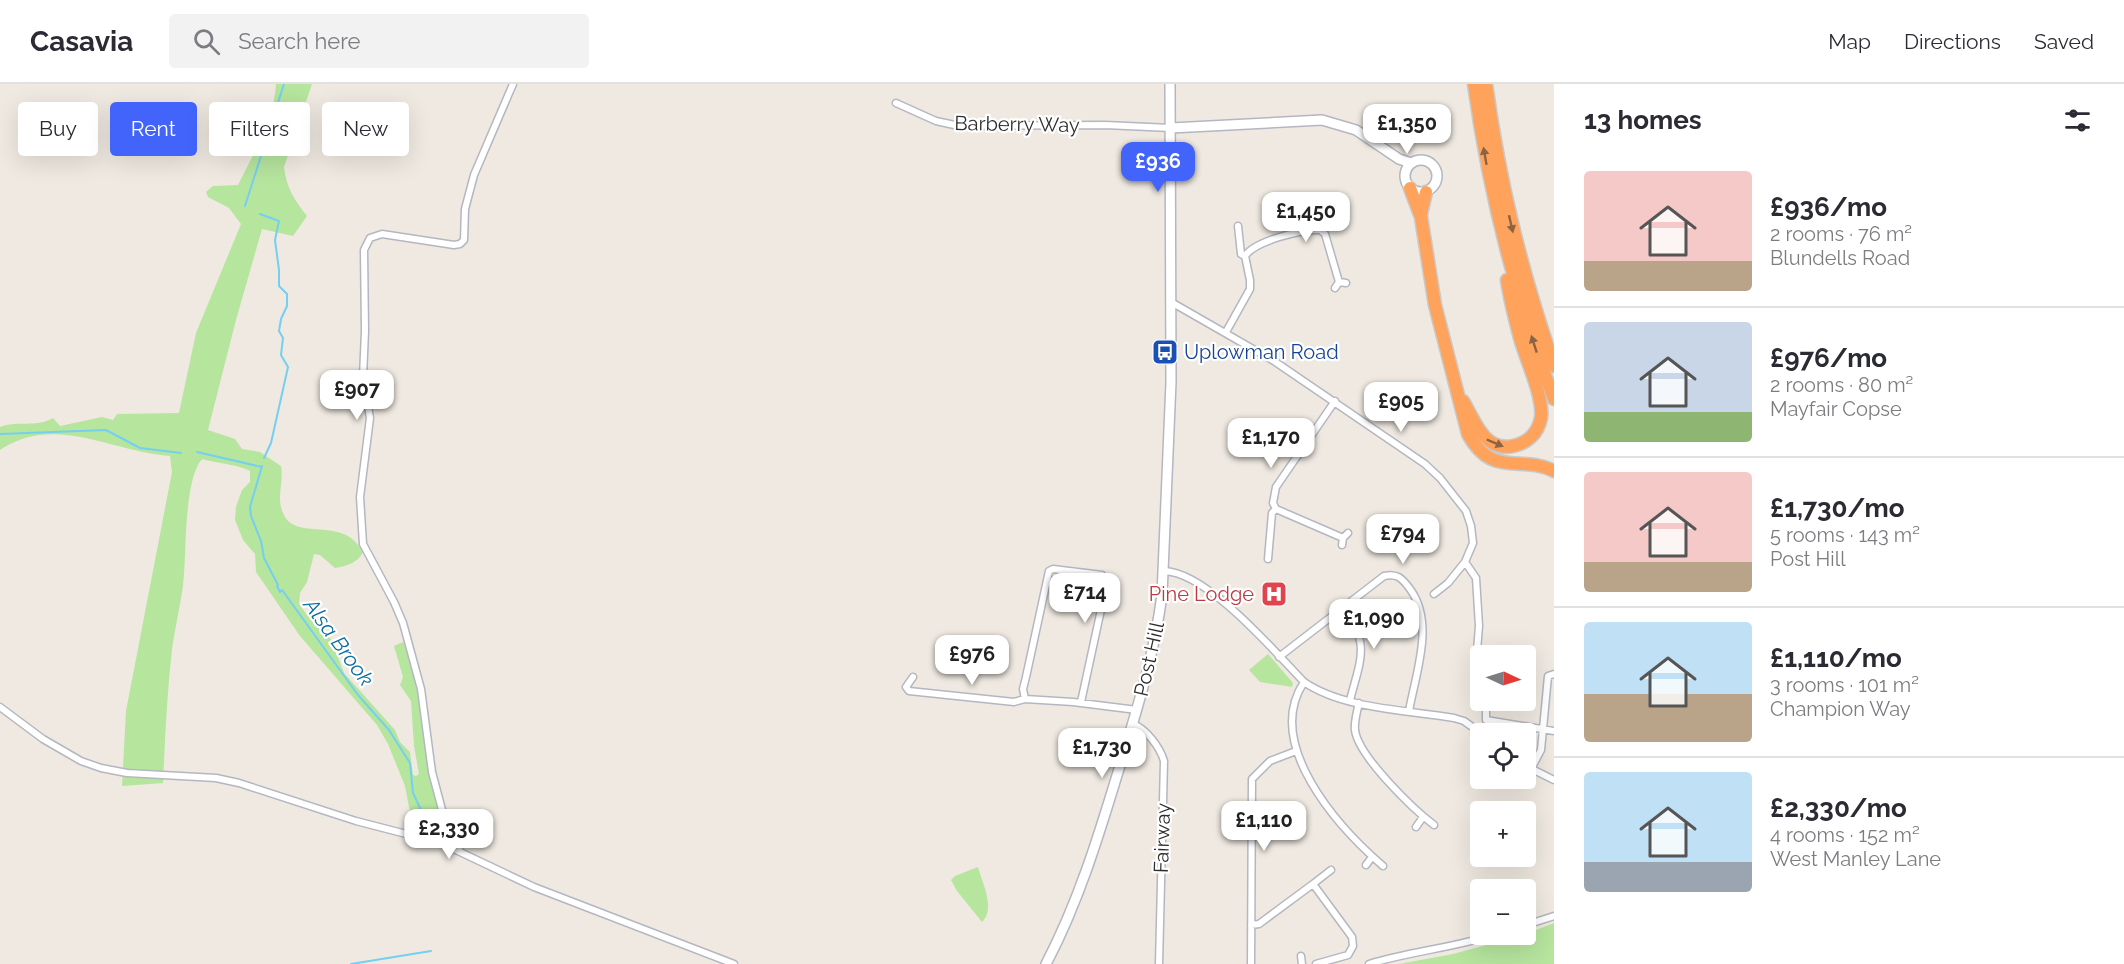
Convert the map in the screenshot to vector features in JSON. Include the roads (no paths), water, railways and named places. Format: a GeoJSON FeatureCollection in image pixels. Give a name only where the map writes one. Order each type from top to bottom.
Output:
{"type":"FeatureCollection","features":[{"type":"Feature","properties":{"kind":"highway"},"geometry":{"type":"LineString","coordinates":[[1460,398],[1484,437],[1496,445],[1506,447],[1521,444],[1533,436],[1539,424],[1540,405],[1514,316],[1485,159],[1474,84]]}},
{"type":"Feature","properties":{"kind":"highway"},"geometry":{"type":"LineString","coordinates":[[1486,84],[1502,186],[1515,240],[1554,366]]}},
{"type":"Feature","properties":{"kind":"highway"},"geometry":{"type":"LineString","coordinates":[[1410,188],[1421,217],[1435,305],[1468,434],[1484,454],[1502,463],[1535,465],[1554,471]]}},
{"type":"Feature","properties":{"kind":"highway"},"geometry":{"type":"LineString","coordinates":[[1421,217],[1426,192]]}},
{"type":"Feature","properties":{"kind":"highway"},"geometry":{"type":"LineString","coordinates":[[1498,220],[1525,317],[1554,399]]}},
{"type":"Feature","properties":{"kind":"street"},"geometry":{"type":"LineString","coordinates":[[459,851],[449,836],[432,772],[421,689],[403,623],[363,544],[361,535],[361,486],[370,418],[363,376],[364,250],[370,238],[382,234],[454,245],[464,240],[465,209],[474,175],[513,84]]}},
{"type":"Feature","properties":{"kind":"street","name":"Post Hill"},"geometry":{"type":"LineString","coordinates":[[1046,964],[1081,887],[1155,648],[1164,571],[1170,427],[1170,84]]}},
{"type":"Feature","properties":{"kind":"street","name":"Barberry Way"},"geometry":{"type":"LineString","coordinates":[[896,103],[936,121],[959,126],[1105,125],[1171,128],[1322,120],[1356,130],[1401,160],[1411,163]]}},
{"type":"Feature","properties":{"kind":"street","name":"Barberry Way"},"geometry":{"type":"LineString","coordinates":[[1385,150],[1405,176]]}},
{"type":"Feature","properties":{"kind":"street"},"geometry":{"type":"LineString","coordinates":[[1426,160],[1436,169],[1436,184],[1426,192],[1418,192],[1410,188],[1405,176],[1411,163],[1426,160]]}},
{"type":"Feature","properties":{"kind":"street"},"geometry":{"type":"LineString","coordinates":[[1226,332],[1250,289],[1245,256],[1241,254],[1239,245],[1238,226]]}},
{"type":"Feature","properties":{"kind":"street"},"geometry":{"type":"LineString","coordinates":[[1245,256],[1251,250],[1276,238],[1320,230],[1327,241],[1343,282],[1335,288]]}},
{"type":"Feature","properties":{"kind":"street"},"geometry":{"type":"LineString","coordinates":[[1171,302],[1226,332],[1335,401],[1425,464],[1456,496],[1466,511],[1473,543],[1465,562],[1448,583],[1434,594]]}},
{"type":"Feature","properties":{"kind":"street"},"geometry":{"type":"LineString","coordinates":[[1276,509],[1273,495],[1279,479],[1335,401]]}},
{"type":"Feature","properties":{"kind":"street"},"geometry":{"type":"LineString","coordinates":[[1276,509],[1344,539]]}},
{"type":"Feature","properties":{"kind":"street"},"geometry":{"type":"LineString","coordinates":[[1268,559],[1266,545],[1272,513],[1276,509]]}},
{"type":"Feature","properties":{"kind":"street"},"geometry":{"type":"LineString","coordinates":[[1465,562],[1476,578],[1479,626],[1477,645]]}},
{"type":"Feature","properties":{"kind":"street"},"geometry":{"type":"LineString","coordinates":[[1025,699],[1023,689],[1049,571],[1053,569],[1102,575],[1107,582],[1081,702]]}},
{"type":"Feature","properties":{"kind":"street"},"geometry":{"type":"LineString","coordinates":[[1164,571],[1178,572],[1231,608],[1304,682],[1328,696],[1464,721],[1470,725]]}},
{"type":"Feature","properties":{"kind":"street"},"geometry":{"type":"LineString","coordinates":[[1279,657],[1384,576],[1393,574],[1402,579],[1416,598],[1423,616],[1422,638],[1409,711]]}},
{"type":"Feature","properties":{"kind":"street"},"geometry":{"type":"LineString","coordinates":[[1344,607],[1356,624],[1362,642],[1350,700]]}},
{"type":"Feature","properties":{"kind":"street"},"geometry":{"type":"LineString","coordinates":[[1536,757],[1541,750],[1548,676],[1554,674]]}},
{"type":"Feature","properties":{"kind":"street"},"geometry":{"type":"LineString","coordinates":[[912,677],[906,687],[909,691],[1014,702],[1025,699],[1081,702],[1137,710]]}},
{"type":"Feature","properties":{"kind":"street"},"geometry":{"type":"LineString","coordinates":[[1304,682],[1296,699],[1293,717],[1296,751],[1312,784],[1353,838],[1383,866]]}},
{"type":"Feature","properties":{"kind":"street"},"geometry":{"type":"LineString","coordinates":[[1359,703],[1355,732],[1363,748],[1399,794],[1434,825]]}},
{"type":"Feature","properties":{"kind":"street"},"geometry":{"type":"LineString","coordinates":[[0,707],[43,739],[81,761],[115,772],[216,778],[239,783],[356,821],[441,843],[534,887],[734,964]]}},
{"type":"Feature","properties":{"kind":"street"},"geometry":{"type":"LineString","coordinates":[[1486,711],[1486,720],[1554,731]]}},
{"type":"Feature","properties":{"kind":"street","name":"Fairway"},"geometry":{"type":"LineString","coordinates":[[1132,724],[1142,729],[1151,739],[1164,761],[1159,964]]}},
{"type":"Feature","properties":{"kind":"street"},"geometry":{"type":"LineString","coordinates":[[1251,964],[1252,779],[1270,761],[1296,751]]}},
{"type":"Feature","properties":{"kind":"street"},"geometry":{"type":"LineString","coordinates":[[1536,771],[1554,780]]}},
{"type":"Feature","properties":{"kind":"street"},"geometry":{"type":"LineString","coordinates":[[1416,827],[1423,817]]}},
{"type":"Feature","properties":{"kind":"street"},"geometry":{"type":"LineString","coordinates":[[441,843],[449,836]]}},
{"type":"Feature","properties":{"kind":"street"},"geometry":{"type":"LineString","coordinates":[[1366,865],[1372,857]]}},
{"type":"Feature","properties":{"kind":"street"},"geometry":{"type":"LineString","coordinates":[[1251,925],[1259,924],[1331,870]]}},
{"type":"Feature","properties":{"kind":"street"},"geometry":{"type":"LineString","coordinates":[[1313,884],[1352,937],[1353,946],[1348,956],[1316,964]]}},
{"type":"Feature","properties":{"kind":"street"},"geometry":{"type":"LineString","coordinates":[[1536,922],[1554,916]]}},
{"type":"Feature","properties":{"kind":"street"},"geometry":{"type":"LineString","coordinates":[[1369,964],[1413,952],[1470,943]]}},
{"type":"Feature","properties":{"kind":"street"},"geometry":{"type":"LineString","coordinates":[[1301,956],[1302,964]]}},
{"type":"Feature","properties":{"kind":"waterway","name":"Alsa Brook"},"geometry":{"type":"LineString","coordinates":[[245,206],[284,84]]}},
{"type":"Feature","properties":{"kind":"waterway","name":"Alsa Brook"},"geometry":{"type":"LineString","coordinates":[[260,214],[279,221],[275,240],[279,286],[287,294],[287,306],[279,331],[283,338],[281,355],[288,367],[271,443],[264,458]]}},
{"type":"Feature","properties":{"kind":"waterway"},"geometry":{"type":"LineString","coordinates":[[0,434],[106,430],[140,448],[181,453]]}},
{"type":"Feature","properties":{"kind":"waterway"},"geometry":{"type":"LineString","coordinates":[[197,452],[262,467]]}},
{"type":"Feature","properties":{"kind":"waterway","name":"Alsa Brook"},"geometry":{"type":"LineString","coordinates":[[262,466],[250,507],[264,558],[280,592],[282,590],[358,695],[389,730],[410,763],[413,793],[427,823],[427,830]]}},
{"type":"Feature","properties":{"kind":"waterway"},"geometry":{"type":"LineString","coordinates":[[351,964],[431,951]]}},
{"type":"Feature","properties":{"kind":"place","name":"Uplowman Road"},"geometry":{"type":"Point","coordinates":[1165,352]}},
{"type":"Feature","properties":{"kind":"place","name":"Pine Lodge"},"geometry":{"type":"Point","coordinates":[1274,594]}}]}
